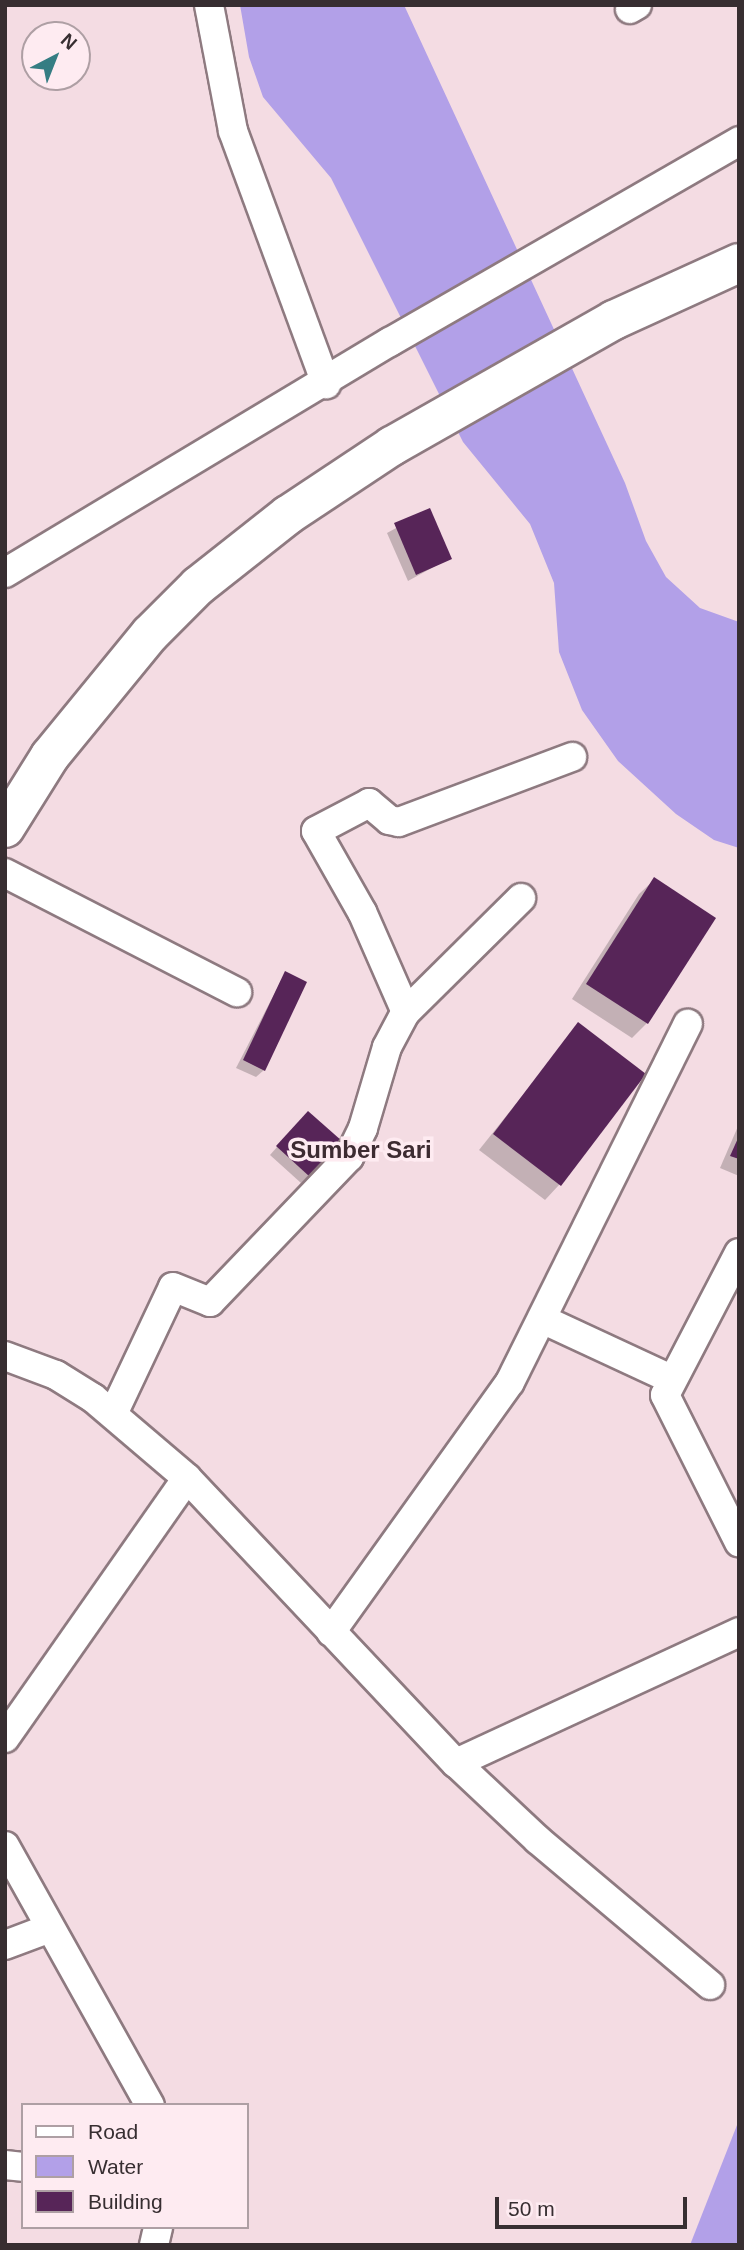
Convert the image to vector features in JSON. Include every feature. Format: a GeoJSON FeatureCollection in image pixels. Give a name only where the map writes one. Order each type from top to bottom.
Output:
{"type":"FeatureCollection","features":[{"type":"Feature","properties":{"kind":"highway"},"geometry":{"type":"LineString","coordinates":[[5,828],[50,756],[150,634],[198,586],[288,515],[391,446],[614,320],[739,263]]}},
{"type":"Feature","properties":{"kind":"street"},"geometry":{"type":"LineString","coordinates":[[209,5],[233,131],[326,384]]}},
{"type":"Feature","properties":{"kind":"street"},"geometry":{"type":"LineString","coordinates":[[5,573],[326,384],[390,342],[739,141]]}},
{"type":"Feature","properties":{"kind":"street"},"geometry":{"type":"LineString","coordinates":[[406,1012],[362,912],[316,831],[369,803],[389,820],[399,822],[572,757]]}},
{"type":"Feature","properties":{"kind":"street"},"geometry":{"type":"LineString","coordinates":[[5,873],[237,992]]}},
{"type":"Feature","properties":{"kind":"street"},"geometry":{"type":"LineString","coordinates":[[113,1414],[173,1287],[210,1302],[349,1157],[363,1128],[387,1047],[406,1012],[521,898]]}},
{"type":"Feature","properties":{"kind":"street"},"geometry":{"type":"LineString","coordinates":[[331,1632],[510,1382],[544,1320],[688,1024]]}},
{"type":"Feature","properties":{"kind":"street"},"geometry":{"type":"LineString","coordinates":[[739,1253],[671,1379],[666,1402],[739,1542]]}},
{"type":"Feature","properties":{"kind":"street"},"geometry":{"type":"LineString","coordinates":[[544,1320],[671,1379]]}},
{"type":"Feature","properties":{"kind":"street"},"geometry":{"type":"LineString","coordinates":[[5,1356],[56,1375],[113,1414],[187,1478],[456,1763],[538,1840],[710,1985]]}},
{"type":"Feature","properties":{"kind":"street"},"geometry":{"type":"LineString","coordinates":[[5,1738],[187,1478]]}},
{"type":"Feature","properties":{"kind":"street"},"geometry":{"type":"LineString","coordinates":[[456,1763],[739,1632]]}},
{"type":"Feature","properties":{"kind":"street"},"geometry":{"type":"LineString","coordinates":[[5,1846],[149,2103]]}},
{"type":"Feature","properties":{"kind":"street"},"geometry":{"type":"LineString","coordinates":[[5,1945],[50,1928]]}},
{"type":"Feature","properties":{"kind":"water"},"geometry":{"type":"Polygon","coordinates":[[[240,5],[404,5],[625,483],[646,541],[666,577],[700,608],[739,622],[739,848],[714,840],[676,814],[618,761],[582,710],[559,652],[554,583],[530,524],[463,442],[331,178],[263,97],[249,57],[240,5]]]}},
{"type":"Feature","properties":{"kind":"water"},"geometry":{"type":"Polygon","coordinates":[[[739,2120],[739,2245],[690,2245],[739,2120]]]}},
{"type":"Feature","properties":{"kind":"building"},"geometry":{"type":"Polygon","coordinates":[[[430,508],[452,559],[416,575],[394,523],[430,508]]]}},
{"type":"Feature","properties":{"kind":"building"},"geometry":{"type":"Polygon","coordinates":[[[654,877],[716,918],[648,1024],[586,984],[654,877]]]}},
{"type":"Feature","properties":{"kind":"building"},"geometry":{"type":"Polygon","coordinates":[[[285,971],[307,982],[265,1071],[243,1060],[285,971]]]}},
{"type":"Feature","properties":{"kind":"building"},"geometry":{"type":"Polygon","coordinates":[[[578,1022],[646,1074],[561,1186],[493,1134],[578,1022]]]}},
{"type":"Feature","properties":{"kind":"building"},"geometry":{"type":"Polygon","coordinates":[[[308,1111],[342,1141],[310,1177],[276,1146],[308,1111]]]}},
{"type":"Feature","properties":{"kind":"building"},"geometry":{"type":"Polygon","coordinates":[[[739,1136],[739,1159],[730,1156],[739,1136]]]}},
{"type":"Feature","properties":{"kind":"district","name":"Sumber Sari"},"geometry":{"type":"Point","coordinates":[361,1150]}}]}
